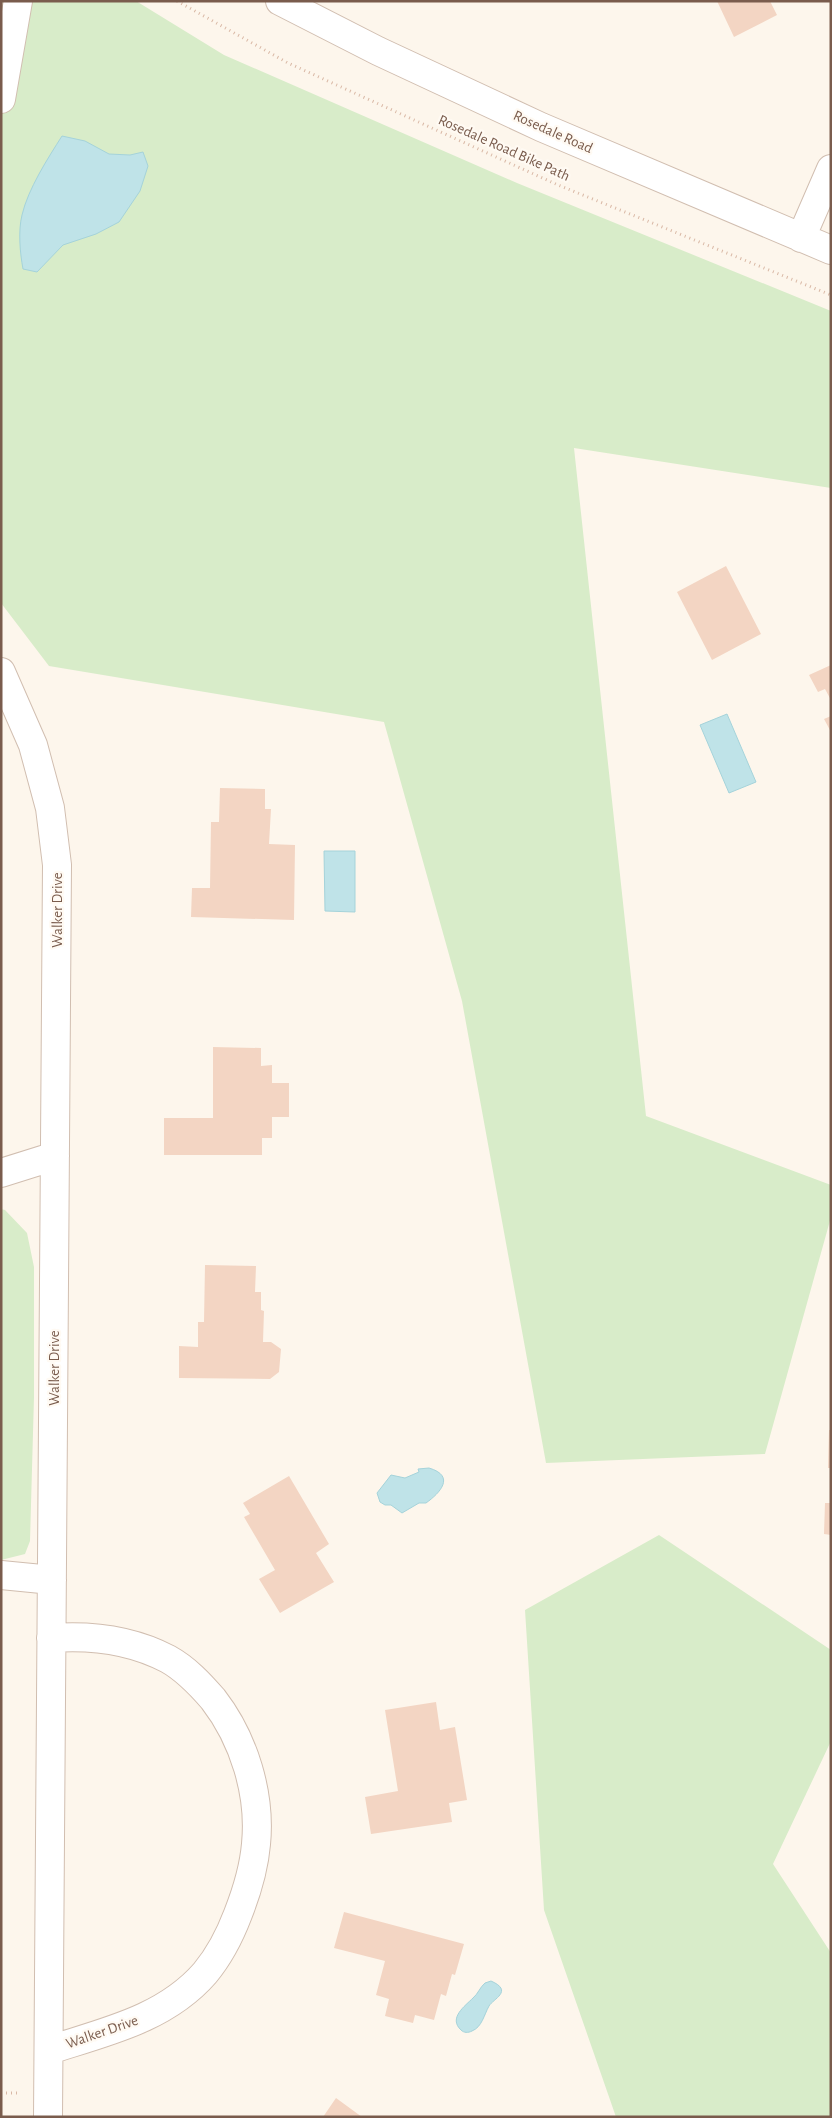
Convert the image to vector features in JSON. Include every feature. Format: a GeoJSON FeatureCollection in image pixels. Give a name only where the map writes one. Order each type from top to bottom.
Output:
{"type":"FeatureCollection","features":[{"type":"Feature","properties":{"kind":"street"},"geometry":{"type":"LineString","coordinates":[[1,99],[18,1]]}},
{"type":"Feature","properties":{"kind":"street","name":"Rosedale Road"},"geometry":{"type":"LineString","coordinates":[[280,1],[378,51],[541,127],[831,250]]}},
{"type":"Feature","properties":{"kind":"street"},"geometry":{"type":"LineString","coordinates":[[801,238],[831,169]]}},
{"type":"Feature","properties":{"kind":"street","name":"Walker Drive"},"geometry":{"type":"LineString","coordinates":[[1,672],[33,744],[50,808],[57,866],[48,2117]]}},
{"type":"Feature","properties":{"kind":"street"},"geometry":{"type":"LineString","coordinates":[[1,1173],[56,1156]]}},
{"type":"Feature","properties":{"kind":"street"},"geometry":{"type":"LineString","coordinates":[[1,1576],[52,1580]]}},
{"type":"Feature","properties":{"kind":"street","name":"Walker Drive"},"geometry":{"type":"LineString","coordinates":[[49,2050],[139,2021],[175,2001],[205,1973],[228,1938],[248,1888],[256,1844],[254,1796],[244,1753],[224,1713],[198,1681],[169,1660],[134,1645],[80,1636],[51,1638]]}},
{"type":"Feature","properties":{"kind":"path","name":"Rosedale Road Bike Path"},"geometry":{"type":"LineString","coordinates":[[177,1],[288,63],[558,185],[831,295]]}},
{"type":"Feature","properties":{"kind":"green space"},"geometry":{"type":"Polygon","coordinates":[[[1,1],[136,1],[224,55],[517,183],[831,311],[831,488],[574,448],[646,1116],[831,1185],[831,1217],[765,1454],[546,1463],[462,1001],[384,722],[49,666],[1,603],[1,1]]]}},
{"type":"Feature","properties":{"kind":"green space"},"geometry":{"type":"Polygon","coordinates":[[[1,1209],[5,1210],[27,1233],[34,1267],[34,1397],[30,1541],[25,1554],[1,1560],[1,1209]]]}},
{"type":"Feature","properties":{"kind":"green space"},"geometry":{"type":"Polygon","coordinates":[[[659,1535],[831,1650],[831,1741],[773,1864],[831,1953],[831,2117],[616,2117],[544,1910],[525,1610],[659,1535]]]}},
{"type":"Feature","properties":{"kind":"water"},"geometry":{"type":"Polygon","coordinates":[[[62,136],[85,141],[109,154],[130,155],[143,152],[148,166],[140,191],[119,222],[96,234],[63,245],[37,272],[23,269],[20,235],[25,205],[39,174],[62,136]]]}},
{"type":"Feature","properties":{"kind":"water"},"geometry":{"type":"Polygon","coordinates":[[[727,714],[756,782],[729,793],[700,725],[727,714]]]}},
{"type":"Feature","properties":{"kind":"water"},"geometry":{"type":"Polygon","coordinates":[[[324,851],[355,851],[355,912],[325,911],[324,851]]]}},
{"type":"Feature","properties":{"kind":"water"},"geometry":{"type":"Polygon","coordinates":[[[429,1468],[442,1475],[444,1480],[440,1490],[426,1503],[419,1503],[402,1513],[391,1505],[385,1505],[380,1502],[377,1493],[391,1475],[405,1478],[419,1472],[418,1469],[429,1468]]]}},
{"type":"Feature","properties":{"kind":"water"},"geometry":{"type":"Polygon","coordinates":[[[491,1981],[501,1988],[500,1995],[489,2006],[478,2027],[471,2032],[463,2032],[457,2026],[456,2021],[459,2012],[485,1983],[491,1981]]]}},
{"type":"Feature","properties":{"kind":"building"},"geometry":{"type":"Polygon","coordinates":[[[717,1],[770,1],[777,15],[734,37],[717,1]]]}},
{"type":"Feature","properties":{"kind":"building"},"geometry":{"type":"Polygon","coordinates":[[[726,566],[761,634],[712,660],[677,592],[726,566]]]}},
{"type":"Feature","properties":{"kind":"building"},"geometry":{"type":"Polygon","coordinates":[[[831,665],[831,700],[825,689],[818,692],[809,675],[831,665]]]}},
{"type":"Feature","properties":{"kind":"building"},"geometry":{"type":"Polygon","coordinates":[[[831,716],[831,732],[824,719],[831,716]]]}},
{"type":"Feature","properties":{"kind":"building"},"geometry":{"type":"Polygon","coordinates":[[[220,788],[265,789],[265,809],[271,809],[269,844],[295,845],[294,920],[191,917],[192,888],[210,888],[211,822],[219,822],[220,788]]]}},
{"type":"Feature","properties":{"kind":"building"},"geometry":{"type":"Polygon","coordinates":[[[213,1047],[261,1048],[261,1066],[272,1065],[272,1083],[289,1083],[289,1117],[272,1117],[272,1138],[262,1138],[262,1155],[164,1155],[164,1118],[213,1118],[213,1047]]]}},
{"type":"Feature","properties":{"kind":"building"},"geometry":{"type":"Polygon","coordinates":[[[205,1265],[256,1266],[255,1292],[261,1292],[261,1310],[264,1311],[263,1342],[271,1342],[281,1349],[279,1372],[270,1379],[179,1378],[179,1346],[198,1347],[198,1322],[204,1322],[205,1265]]]}},
{"type":"Feature","properties":{"kind":"building"},"geometry":{"type":"Polygon","coordinates":[[[829,1430],[831,1430],[831,1468],[828,1468],[829,1430]]]}},
{"type":"Feature","properties":{"kind":"building"},"geometry":{"type":"Polygon","coordinates":[[[289,1476],[329,1544],[316,1553],[334,1582],[280,1613],[259,1579],[275,1570],[244,1517],[250,1514],[243,1503],[289,1476]]]}},
{"type":"Feature","properties":{"kind":"building"},"geometry":{"type":"Polygon","coordinates":[[[825,1503],[831,1503],[831,1535],[824,1534],[825,1503]]]}},
{"type":"Feature","properties":{"kind":"building"},"geometry":{"type":"Polygon","coordinates":[[[436,1702],[440,1730],[455,1727],[467,1800],[449,1803],[452,1822],[371,1834],[365,1797],[398,1791],[385,1710],[436,1702]]]}},
{"type":"Feature","properties":{"kind":"building"},"geometry":{"type":"Polygon","coordinates":[[[344,1912],[464,1944],[455,1975],[452,1974],[446,1996],[441,1994],[434,2020],[415,2015],[413,2023],[385,2016],[389,1999],[376,1995],[385,1961],[334,1948],[344,1912]]]}},
{"type":"Feature","properties":{"kind":"building"},"geometry":{"type":"Polygon","coordinates":[[[336,2098],[362,2117],[323,2117],[336,2098]]]}}]}
